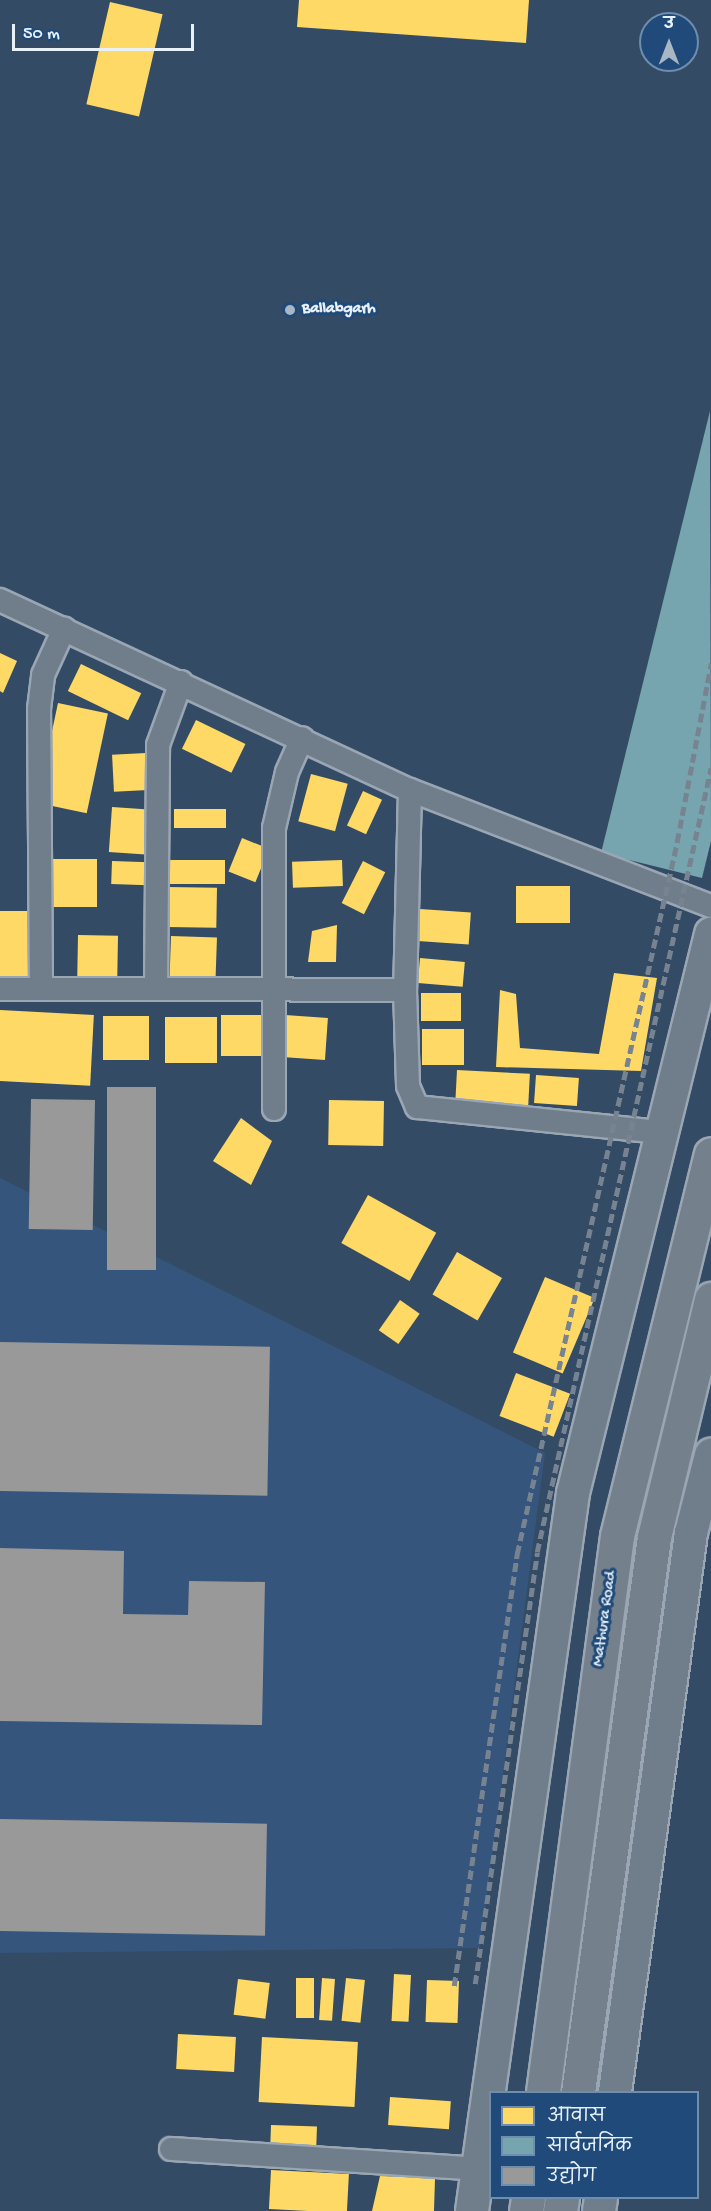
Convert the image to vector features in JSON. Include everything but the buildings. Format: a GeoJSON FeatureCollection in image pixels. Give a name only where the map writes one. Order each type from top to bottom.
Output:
{"type":"FeatureCollection","features":[{"type":"Feature","properties":{"kind":"highway","name":"Mathura Road"},"geometry":{"type":"LineString","coordinates":[[543,2091],[618,1536],[711,1154]]}},
{"type":"Feature","properties":{"kind":"highway"},"geometry":{"type":"LineString","coordinates":[[578,2091],[654,1537],[711,1299]]}},
{"type":"Feature","properties":{"kind":"main road"},"geometry":{"type":"LineString","coordinates":[[472,2211],[573,1493],[711,934]]}},
{"type":"Feature","properties":{"kind":"main road"},"geometry":{"type":"LineString","coordinates":[[615,2091],[691,1533],[711,1455]]}},
{"type":"Feature","properties":{"kind":"street"},"geometry":{"type":"LineString","coordinates":[[0,600],[410,790],[711,906]]}},
{"type":"Feature","properties":{"kind":"street"},"geometry":{"type":"LineString","coordinates":[[41,989],[39,710],[44,675],[64,629]]}},
{"type":"Feature","properties":{"kind":"street"},"geometry":{"type":"LineString","coordinates":[[156,988],[158,744],[181,682]]}},
{"type":"Feature","properties":{"kind":"street"},"geometry":{"type":"LineString","coordinates":[[274,1109],[276,988],[274,828],[287,771],[302,738]]}},
{"type":"Feature","properties":{"kind":"street"},"geometry":{"type":"LineString","coordinates":[[410,790],[405,990],[408,1086],[417,1107],[661,1132]]}},
{"type":"Feature","properties":{"kind":"street"},"geometry":{"type":"LineString","coordinates":[[0,989],[405,990]]}},
{"type":"Feature","properties":{"kind":"street"},"geometry":{"type":"LineString","coordinates":[[171,2149],[478,2169]]}},
{"type":"Feature","properties":{"kind":"shaded area"},"geometry":{"type":"Polygon","coordinates":[[[0,1178],[545,1453],[480,1948],[0,1953],[0,1178]]]}},
{"type":"Feature","properties":{"kind":"railway"},"geometry":{"type":"LineString","coordinates":[[454,1986],[517,1554],[677,842],[711,663]]}},
{"type":"Feature","properties":{"kind":"railway"},"geometry":{"type":"LineString","coordinates":[[475,1984],[537,1552],[711,768]]}},
{"type":"Feature","properties":{"kind":"place","name":"Ballabgarh"},"geometry":{"type":"Point","coordinates":[290,310]}}]}
